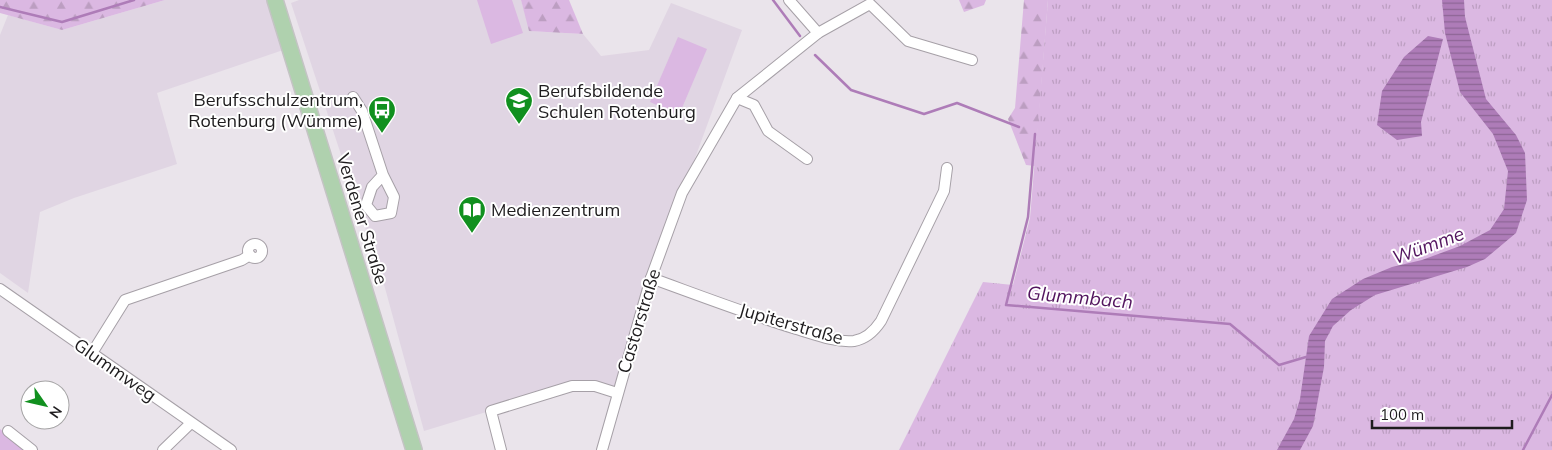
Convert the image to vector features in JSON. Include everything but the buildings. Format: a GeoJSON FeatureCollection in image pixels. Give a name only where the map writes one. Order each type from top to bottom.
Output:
{"type":"FeatureCollection","features":[{"type":"Feature","properties":{"kind":"main road","name":"Verdener Straße"},"geometry":{"type":"LineString","coordinates":[[275,0],[414,450]]}},
{"type":"Feature","properties":{"kind":"street"},"geometry":{"type":"LineString","coordinates":[[789,0],[818,33]]}},
{"type":"Feature","properties":{"kind":"street"},"geometry":{"type":"LineString","coordinates":[[807,159],[768,131],[754,105],[737,98],[818,33],[870,2],[908,41],[972,60]]}},
{"type":"Feature","properties":{"kind":"street"},"geometry":{"type":"LineString","coordinates":[[353,97],[370,131],[383,175]]}},
{"type":"Feature","properties":{"kind":"street","name":"Castorstraße"},"geometry":{"type":"LineString","coordinates":[[602,450],[651,278],[682,193],[737,98]]}},
{"type":"Feature","properties":{"kind":"street","name":"Jupiterstraße"},"geometry":{"type":"LineString","coordinates":[[651,278],[754,316],[816,335],[848,341],[858,340],[873,331],[881,321],[944,191],[947,168]]}},
{"type":"Feature","properties":{"kind":"street"},"geometry":{"type":"LineString","coordinates":[[92,353],[125,300],[242,260],[250,255]]}},
{"type":"Feature","properties":{"kind":"street","name":"Glummweg"},"geometry":{"type":"LineString","coordinates":[[0,289],[190,424],[231,450]]}},
{"type":"Feature","properties":{"kind":"street"},"geometry":{"type":"LineString","coordinates":[[501,450],[491,411],[572,386],[583,385],[617,393]]}},
{"type":"Feature","properties":{"kind":"street"},"geometry":{"type":"LineString","coordinates":[[163,450],[190,424]]}},
{"type":"Feature","properties":{"kind":"street"},"geometry":{"type":"LineString","coordinates":[[8,431],[32,450]]}},
{"type":"Feature","properties":{"kind":"shaded area"},"geometry":{"type":"Polygon","coordinates":[[[165,0],[275,0],[289,48],[157,93],[177,164],[74,198],[40,212],[28,293],[0,273],[0,35],[8,15],[62,30],[165,0]]]}},
{"type":"Feature","properties":{"kind":"shaded area","name":"Berufsbildende Schulen Rotenburg"},"geometry":{"type":"Polygon","coordinates":[[[299,0],[521,0],[530,31],[583,34],[601,56],[649,50],[671,3],[742,30],[651,278],[617,393],[572,386],[424,431],[385,288],[291,3],[299,0]]]}},
{"type":"Feature","properties":{"kind":"shaded area"},"geometry":{"type":"Polygon","coordinates":[[[1442,0],[1464,0],[1465,17],[1486,99],[1516,135],[1525,153],[1527,200],[1516,233],[1485,259],[1467,267],[1375,295],[1351,310],[1333,326],[1325,341],[1324,367],[1313,426],[1300,450],[1277,450],[1294,419],[1300,399],[1309,336],[1332,299],[1363,279],[1392,267],[1422,260],[1460,246],[1490,230],[1504,209],[1508,171],[1493,134],[1460,92],[1445,33],[1442,0]]]}},
{"type":"Feature","properties":{"kind":"shaded area"},"geometry":{"type":"Polygon","coordinates":[[[1428,36],[1443,39],[1421,122],[1422,136],[1397,140],[1377,125],[1382,91],[1404,57],[1428,36]]]}},
{"type":"Feature","properties":{"kind":"green space"},"geometry":{"type":"Polygon","coordinates":[[[0,0],[165,0],[62,30],[0,13],[0,0]]]}},
{"type":"Feature","properties":{"kind":"green space"},"geometry":{"type":"Polygon","coordinates":[[[477,0],[512,0],[523,33],[491,44],[477,0]]]}},
{"type":"Feature","properties":{"kind":"green space"},"geometry":{"type":"Polygon","coordinates":[[[521,0],[569,0],[583,34],[529,31],[521,0]]]}},
{"type":"Feature","properties":{"kind":"green space"},"geometry":{"type":"Polygon","coordinates":[[[959,0],[986,0],[984,5],[964,12],[959,0]]]}},
{"type":"Feature","properties":{"kind":"green space"},"geometry":{"type":"Polygon","coordinates":[[[1024,0],[1048,0],[1035,166],[1026,165],[1008,119],[1015,108],[1024,0]]]}},
{"type":"Feature","properties":{"kind":"green space"},"geometry":{"type":"Polygon","coordinates":[[[1048,0],[1552,0],[1552,450],[899,450],[983,282],[1013,285],[1030,218],[1048,0]]]}},
{"type":"Feature","properties":{"kind":"green space"},"geometry":{"type":"Polygon","coordinates":[[[678,37],[707,49],[679,115],[650,102],[678,37]]]}},
{"type":"Feature","properties":{"kind":"green space"},"geometry":{"type":"Polygon","coordinates":[[[0,429],[25,449],[0,450],[0,429]]]}},
{"type":"Feature","properties":{"kind":"waterway","name":"Glummbach"},"geometry":{"type":"LineString","coordinates":[[0,7],[62,22],[134,0]]}},
{"type":"Feature","properties":{"kind":"waterway","name":"Glummbach"},"geometry":{"type":"LineString","coordinates":[[773,0],[800,36]]}},
{"type":"Feature","properties":{"kind":"waterway","name":"Glummbach"},"geometry":{"type":"LineString","coordinates":[[815,55],[851,90],[924,114],[957,103],[1019,127]]}},
{"type":"Feature","properties":{"kind":"waterway","name":"Glummbach"},"geometry":{"type":"LineString","coordinates":[[1035,134],[1028,217],[1006,305],[1230,324],[1279,365],[1306,357]]}},
{"type":"Feature","properties":{"kind":"waterway"},"geometry":{"type":"LineString","coordinates":[[1523,450],[1552,395]]}},
{"type":"Feature","properties":{"kind":"place","name":"Berufsbildende Schulen Rotenburg"},"geometry":{"type":"Point","coordinates":[519,125]}},
{"type":"Feature","properties":{"kind":"place","name":"Berufsschulzentrum, Rotenburg (Wümme)"},"geometry":{"type":"Point","coordinates":[382,134]}},
{"type":"Feature","properties":{"kind":"place","name":"Medienzentrum"},"geometry":{"type":"Point","coordinates":[472,234]}},
{"type":"Feature","properties":{"kind":"water label","name":"Wümme"},"geometry":{"type":"Point","coordinates":[1428,245]}}]}
